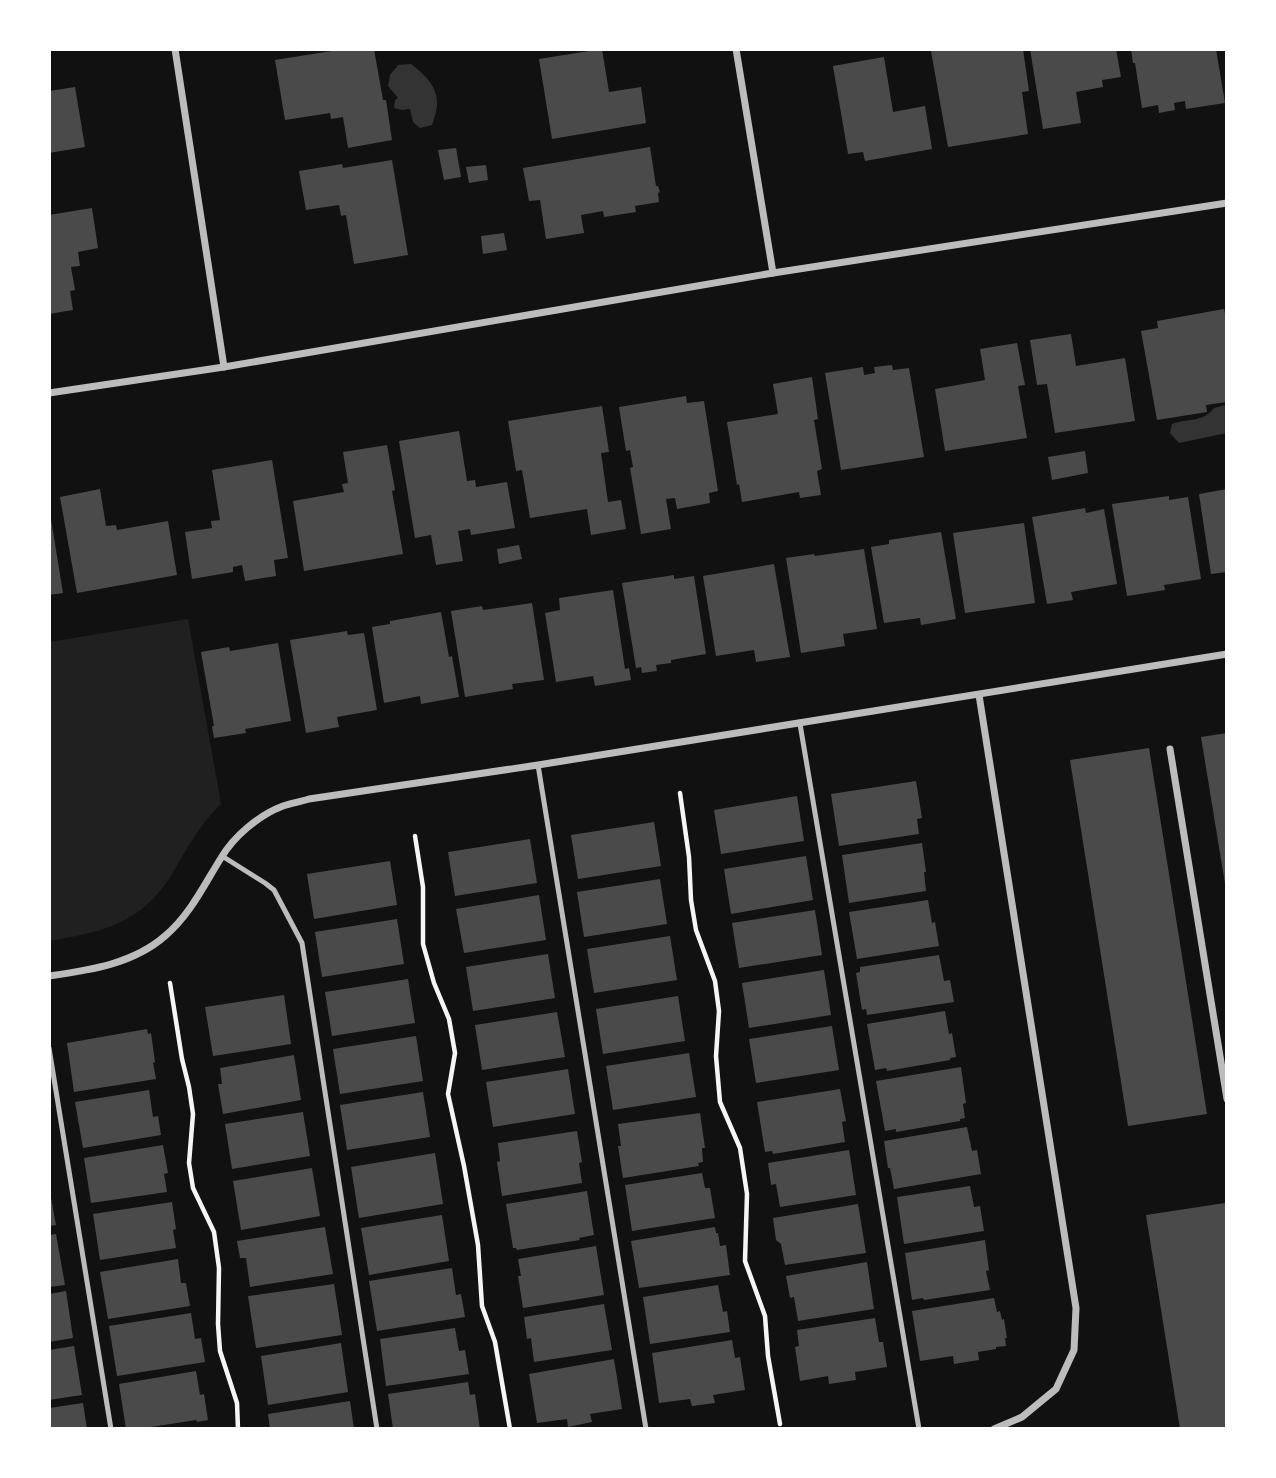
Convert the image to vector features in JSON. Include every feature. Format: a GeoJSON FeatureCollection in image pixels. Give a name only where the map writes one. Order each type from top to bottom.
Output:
{"type":"FeatureCollection","features":[{"type":"Feature","properties":{"kind":"street"},"geometry":{"type":"LineString","coordinates":[[175,49],[225,367]]}},
{"type":"Feature","properties":{"kind":"street"},"geometry":{"type":"LineString","coordinates":[[736,49],[773,273]]}},
{"type":"Feature","properties":{"kind":"street"},"geometry":{"type":"LineString","coordinates":[[49,393],[225,367],[773,273],[1227,203]]}},
{"type":"Feature","properties":{"kind":"street"},"geometry":{"type":"LineString","coordinates":[[49,976],[93,970],[120,962],[164,937],[184,917],[236,838],[282,806],[309,799],[800,724],[1227,654]]}},
{"type":"Feature","properties":{"kind":"street"},"geometry":{"type":"LineString","coordinates":[[979,695],[1076,1308],[1074,1350],[1056,1389],[1022,1417],[994,1429]]}},
{"type":"Feature","properties":{"kind":"street"},"geometry":{"type":"LineString","coordinates":[[1170,748],[1227,1099]]}},
{"type":"Feature","properties":{"kind":"lane"},"geometry":{"type":"LineString","coordinates":[[800,724],[919,1429]]}},
{"type":"Feature","properties":{"kind":"lane"},"geometry":{"type":"LineString","coordinates":[[538,765],[646,1429]]}},
{"type":"Feature","properties":{"kind":"lane"},"geometry":{"type":"LineString","coordinates":[[222,856],[274,890],[302,943],[377,1429]]}},
{"type":"Feature","properties":{"kind":"lane"},"geometry":{"type":"LineString","coordinates":[[49,1048],[111,1429]]}},
{"type":"Feature","properties":{"kind":"path"},"geometry":{"type":"LineString","coordinates":[[680,793],[696,930],[715,981],[719,1011],[716,1056],[720,1102],[740,1149],[747,1194],[745,1261],[765,1316],[768,1356],[780,1424]]}},
{"type":"Feature","properties":{"kind":"path"},"geometry":{"type":"LineString","coordinates":[[415,836],[424,887],[424,944],[434,983],[449,1019],[455,1053],[448,1094],[478,1245],[482,1306],[495,1342],[510,1429]]}},
{"type":"Feature","properties":{"kind":"path"},"geometry":{"type":"LineString","coordinates":[[170,984],[193,1114],[189,1163],[193,1188],[214,1232],[219,1268],[220,1351],[237,1403],[238,1429]]}},
{"type":"Feature","properties":{"kind":"shaded area"},"geometry":{"type":"Polygon","coordinates":[[[411,64],[426,77],[437,98],[432,125],[420,128],[413,122],[410,109],[394,108],[398,98],[388,86],[390,75],[398,65],[411,64]]]}},
{"type":"Feature","properties":{"kind":"shaded area"},"geometry":{"type":"Polygon","coordinates":[[[1225,405],[1227,433],[1179,443],[1170,433],[1172,424],[1200,418],[1214,408],[1225,405]]]}},
{"type":"Feature","properties":{"kind":"shaded area"},"geometry":{"type":"Polygon","coordinates":[[[188,619],[221,804],[188,846],[160,891],[134,915],[87,934],[49,941],[49,642],[188,619]]]}},
{"type":"Feature","properties":{"kind":"building"},"geometry":{"type":"Polygon","coordinates":[[[344,49],[374,49],[392,140],[348,148],[343,117],[331,119],[330,113],[285,120],[275,60],[344,49]]]}},
{"type":"Feature","properties":{"kind":"building"},"geometry":{"type":"Polygon","coordinates":[[[602,49],[609,92],[641,87],[646,123],[552,139],[539,59],[602,49]]]}},
{"type":"Feature","properties":{"kind":"building"},"geometry":{"type":"Polygon","coordinates":[[[1023,49],[1029,91],[1022,92],[1028,134],[948,147],[931,51],[1023,49]]]}},
{"type":"Feature","properties":{"kind":"building"},"geometry":{"type":"Polygon","coordinates":[[[1030,49],[1116,49],[1121,77],[1102,80],[1103,87],[1076,92],[1081,123],[1043,129],[1030,49]]]}},
{"type":"Feature","properties":{"kind":"building"},"geometry":{"type":"Polygon","coordinates":[[[1131,49],[1216,49],[1225,103],[1186,109],[1185,101],[1174,103],[1175,110],[1159,113],[1158,105],[1142,108],[1131,49]]]}},
{"type":"Feature","properties":{"kind":"building"},"geometry":{"type":"Polygon","coordinates":[[[884,57],[893,112],[925,106],[932,149],[865,161],[863,152],[848,154],[833,66],[884,57]]]}},
{"type":"Feature","properties":{"kind":"building"},"geometry":{"type":"Polygon","coordinates":[[[75,87],[85,147],[49,153],[49,91],[75,87]]]}},
{"type":"Feature","properties":{"kind":"building"},"geometry":{"type":"Polygon","coordinates":[[[650,147],[656,186],[660,192],[659,202],[635,206],[636,212],[604,217],[603,211],[581,215],[584,233],[546,239],[540,200],[529,201],[523,168],[650,147]]]}},
{"type":"Feature","properties":{"kind":"building"},"geometry":{"type":"Polygon","coordinates":[[[456,148],[461,177],[444,180],[438,150],[456,148]]]}},
{"type":"Feature","properties":{"kind":"building"},"geometry":{"type":"Polygon","coordinates":[[[392,160],[408,255],[354,264],[346,215],[341,216],[339,205],[306,210],[299,171],[342,164],[343,168],[392,160]]]}},
{"type":"Feature","properties":{"kind":"building"},"geometry":{"type":"Polygon","coordinates":[[[486,165],[488,180],[469,183],[466,167],[486,165]]]}},
{"type":"Feature","properties":{"kind":"building"},"geometry":{"type":"Polygon","coordinates":[[[92,208],[98,248],[78,252],[80,266],[71,267],[75,290],[70,291],[73,310],[49,314],[49,215],[92,208]]]}},
{"type":"Feature","properties":{"kind":"building"},"geometry":{"type":"Polygon","coordinates":[[[504,233],[507,250],[483,254],[481,236],[504,233]]]}},
{"type":"Feature","properties":{"kind":"building"},"geometry":{"type":"Polygon","coordinates":[[[1224,309],[1227,325],[1227,402],[1206,405],[1207,412],[1157,420],[1141,331],[1158,328],[1157,321],[1224,309]]]}},
{"type":"Feature","properties":{"kind":"building"},"geometry":{"type":"Polygon","coordinates":[[[1071,334],[1076,366],[1125,358],[1135,421],[1055,433],[1047,384],[1037,385],[1030,340],[1071,334]]]}},
{"type":"Feature","properties":{"kind":"building"},"geometry":{"type":"Polygon","coordinates":[[[1017,343],[1025,385],[1018,386],[1027,438],[945,451],[935,389],[985,380],[980,349],[1017,343]]]}},
{"type":"Feature","properties":{"kind":"building"},"geometry":{"type":"Polygon","coordinates":[[[892,365],[893,370],[909,368],[924,457],[841,470],[825,373],[863,367],[864,375],[875,373],[874,367],[892,365]]]}},
{"type":"Feature","properties":{"kind":"building"},"geometry":{"type":"Polygon","coordinates":[[[812,377],[818,419],[814,420],[822,469],[817,471],[821,495],[800,498],[799,492],[742,502],[727,422],[778,414],[773,384],[812,377]]]}},
{"type":"Feature","properties":{"kind":"building"},"geometry":{"type":"Polygon","coordinates":[[[686,396],[687,403],[704,401],[718,491],[709,493],[710,503],[677,509],[675,498],[666,499],[671,529],[641,534],[630,468],[633,467],[630,450],[626,451],[619,407],[686,396]]]}},
{"type":"Feature","properties":{"kind":"building"},"geometry":{"type":"Polygon","coordinates":[[[602,406],[609,452],[601,453],[608,502],[621,500],[626,529],[591,535],[587,509],[530,518],[522,470],[516,471],[508,421],[602,406]]]}},
{"type":"Feature","properties":{"kind":"building"},"geometry":{"type":"Polygon","coordinates":[[[459,431],[467,481],[475,480],[476,487],[507,482],[515,528],[471,535],[470,529],[458,531],[463,561],[436,565],[431,535],[415,538],[399,441],[459,431]]]}},
{"type":"Feature","properties":{"kind":"building"},"geometry":{"type":"Polygon","coordinates":[[[387,445],[403,554],[304,571],[293,501],[344,492],[342,484],[348,483],[343,452],[387,445]]]}},
{"type":"Feature","properties":{"kind":"building"},"geometry":{"type":"Polygon","coordinates":[[[1085,451],[1088,473],[1052,480],[1048,457],[1085,451]]]}},
{"type":"Feature","properties":{"kind":"building"},"geometry":{"type":"Polygon","coordinates":[[[272,460],[288,558],[274,560],[276,576],[245,581],[242,565],[233,567],[233,572],[192,579],[185,532],[212,528],[211,521],[220,520],[212,470],[272,460]]]}},
{"type":"Feature","properties":{"kind":"building"},"geometry":{"type":"Polygon","coordinates":[[[100,489],[106,526],[116,525],[117,530],[168,521],[177,575],[77,593],[60,497],[100,489]]]}},
{"type":"Feature","properties":{"kind":"building"},"geometry":{"type":"Polygon","coordinates":[[[1227,489],[1227,572],[1211,574],[1199,494],[1227,489]]]}},
{"type":"Feature","properties":{"kind":"building"},"geometry":{"type":"Polygon","coordinates":[[[1169,496],[1169,500],[1188,497],[1201,579],[1164,585],[1165,590],[1127,596],[1112,504],[1169,496]]]}},
{"type":"Feature","properties":{"kind":"building"},"geometry":{"type":"Polygon","coordinates":[[[1085,508],[1086,513],[1104,509],[1117,584],[1071,592],[1073,600],[1047,604],[1032,517],[1085,508]]]}},
{"type":"Feature","properties":{"kind":"building"},"geometry":{"type":"Polygon","coordinates":[[[49,513],[63,593],[49,595],[49,513]]]}},
{"type":"Feature","properties":{"kind":"building"},"geometry":{"type":"Polygon","coordinates":[[[1024,523],[1035,603],[965,613],[953,533],[1024,523]]]}},
{"type":"Feature","properties":{"kind":"building"},"geometry":{"type":"Polygon","coordinates":[[[941,532],[956,619],[921,625],[920,618],[884,623],[871,547],[889,544],[889,540],[941,532]]]}},
{"type":"Feature","properties":{"kind":"building"},"geometry":{"type":"Polygon","coordinates":[[[519,545],[522,559],[499,564],[497,549],[519,545]]]}},
{"type":"Feature","properties":{"kind":"building"},"geometry":{"type":"Polygon","coordinates":[[[864,549],[877,629],[843,634],[845,646],[801,653],[786,558],[864,549]]]}},
{"type":"Feature","properties":{"kind":"building"},"geometry":{"type":"Polygon","coordinates":[[[774,564],[790,657],[756,662],[754,650],[716,656],[703,576],[774,564]]]}},
{"type":"Feature","properties":{"kind":"building"},"geometry":{"type":"Polygon","coordinates":[[[674,575],[674,579],[694,576],[706,654],[671,660],[671,663],[656,665],[657,671],[642,673],[641,667],[636,668],[622,583],[674,575]]]}},
{"type":"Feature","properties":{"kind":"building"},"geometry":{"type":"Polygon","coordinates":[[[613,590],[625,669],[629,668],[631,680],[595,686],[593,676],[556,682],[545,613],[560,610],[559,598],[613,590]]]}},
{"type":"Feature","properties":{"kind":"building"},"geometry":{"type":"Polygon","coordinates":[[[532,603],[544,680],[512,684],[513,689],[465,697],[451,611],[482,606],[483,610],[532,603]]]}},
{"type":"Feature","properties":{"kind":"building"},"geometry":{"type":"Polygon","coordinates":[[[441,612],[459,697],[421,704],[420,696],[384,703],[372,627],[441,612]]]}},
{"type":"Feature","properties":{"kind":"building"},"geometry":{"type":"Polygon","coordinates":[[[347,631],[348,635],[364,633],[377,710],[337,717],[339,727],[306,733],[290,640],[347,631]]]}},
{"type":"Feature","properties":{"kind":"building"},"geometry":{"type":"Polygon","coordinates":[[[278,643],[291,721],[245,729],[246,733],[214,738],[201,652],[229,647],[230,651],[278,643]]]}},
{"type":"Feature","properties":{"kind":"building"},"geometry":{"type":"Polygon","coordinates":[[[1227,733],[1227,890],[1226,890],[1201,737],[1227,733]]]}},
{"type":"Feature","properties":{"kind":"building"},"geometry":{"type":"Polygon","coordinates":[[[1149,748],[1207,1114],[1128,1126],[1070,760],[1149,748]]]}},
{"type":"Feature","properties":{"kind":"building"},"geometry":{"type":"Polygon","coordinates":[[[916,781],[922,818],[917,819],[919,834],[839,846],[831,794],[916,781]]]}},
{"type":"Feature","properties":{"kind":"building"},"geometry":{"type":"Polygon","coordinates":[[[797,796],[804,841],[721,854],[714,810],[797,796]]]}},
{"type":"Feature","properties":{"kind":"building"},"geometry":{"type":"Polygon","coordinates":[[[654,822],[661,866],[578,879],[571,835],[654,822]]]}},
{"type":"Feature","properties":{"kind":"building"},"geometry":{"type":"Polygon","coordinates":[[[530,839],[537,883],[455,896],[448,852],[530,839]]]}},
{"type":"Feature","properties":{"kind":"building"},"geometry":{"type":"Polygon","coordinates":[[[922,843],[926,891],[849,903],[842,855],[922,843]]]}},
{"type":"Feature","properties":{"kind":"building"},"geometry":{"type":"Polygon","coordinates":[[[806,856],[813,900],[731,914],[724,869],[806,856]]]}},
{"type":"Feature","properties":{"kind":"building"},"geometry":{"type":"Polygon","coordinates":[[[390,861],[397,905],[314,919],[307,874],[390,861]]]}},
{"type":"Feature","properties":{"kind":"building"},"geometry":{"type":"Polygon","coordinates":[[[660,879],[667,924],[584,937],[577,892],[660,879]]]}},
{"type":"Feature","properties":{"kind":"building"},"geometry":{"type":"Polygon","coordinates":[[[539,895],[546,940],[464,953],[456,909],[539,895]]]}},
{"type":"Feature","properties":{"kind":"building"},"geometry":{"type":"Polygon","coordinates":[[[928,900],[939,946],[857,959],[849,912],[928,900]]]}},
{"type":"Feature","properties":{"kind":"building"},"geometry":{"type":"Polygon","coordinates":[[[815,910],[822,955],[739,968],[732,923],[815,910]]]}},
{"type":"Feature","properties":{"kind":"building"},"geometry":{"type":"Polygon","coordinates":[[[397,919],[404,964],[322,977],[315,932],[397,919]]]}},
{"type":"Feature","properties":{"kind":"building"},"geometry":{"type":"Polygon","coordinates":[[[670,936],[677,980],[594,993],[587,949],[670,936]]]}},
{"type":"Feature","properties":{"kind":"building"},"geometry":{"type":"Polygon","coordinates":[[[548,954],[555,998],[473,1011],[466,967],[548,954]]]}},
{"type":"Feature","properties":{"kind":"building"},"geometry":{"type":"Polygon","coordinates":[[[939,955],[944,981],[950,980],[954,1002],[867,1015],[866,1009],[862,1010],[856,973],[860,972],[860,967],[939,955]]]}},
{"type":"Feature","properties":{"kind":"building"},"geometry":{"type":"Polygon","coordinates":[[[824,970],[831,1015],[749,1028],[742,983],[824,970]]]}},
{"type":"Feature","properties":{"kind":"building"},"geometry":{"type":"Polygon","coordinates":[[[408,979],[415,1023],[332,1036],[325,992],[408,979]]]}},
{"type":"Feature","properties":{"kind":"building"},"geometry":{"type":"Polygon","coordinates":[[[284,995],[291,1044],[213,1056],[205,1007],[284,995]]]}},
{"type":"Feature","properties":{"kind":"building"},"geometry":{"type":"Polygon","coordinates":[[[678,996],[685,1041],[603,1054],[596,1009],[678,996]]]}},
{"type":"Feature","properties":{"kind":"building"},"geometry":{"type":"Polygon","coordinates":[[[945,1011],[956,1057],[887,1071],[886,1068],[875,1070],[867,1024],[945,1011]]]}},
{"type":"Feature","properties":{"kind":"building"},"geometry":{"type":"Polygon","coordinates":[[[557,1012],[565,1057],[482,1070],[475,1025],[557,1012]]]}},
{"type":"Feature","properties":{"kind":"building"},"geometry":{"type":"Polygon","coordinates":[[[832,1026],[839,1070],[756,1083],[749,1039],[832,1026]]]}},
{"type":"Feature","properties":{"kind":"building"},"geometry":{"type":"Polygon","coordinates":[[[147,1029],[148,1034],[151,1033],[156,1079],[74,1092],[67,1043],[147,1029]]]}},
{"type":"Feature","properties":{"kind":"building"},"geometry":{"type":"Polygon","coordinates":[[[416,1036],[423,1081],[340,1094],[333,1049],[416,1036]]]}},
{"type":"Feature","properties":{"kind":"building"},"geometry":{"type":"Polygon","coordinates":[[[689,1053],[696,1097],[613,1110],[606,1066],[689,1053]]]}},
{"type":"Feature","properties":{"kind":"building"},"geometry":{"type":"Polygon","coordinates":[[[294,1055],[301,1100],[223,1114],[218,1084],[222,1084],[220,1068],[294,1055]]]}},
{"type":"Feature","properties":{"kind":"building"},"geometry":{"type":"Polygon","coordinates":[[[961,1067],[966,1103],[963,1104],[965,1118],[896,1132],[896,1129],[885,1131],[876,1081],[961,1067]]]}},
{"type":"Feature","properties":{"kind":"building"},"geometry":{"type":"Polygon","coordinates":[[[568,1069],[575,1114],[493,1127],[486,1082],[568,1069]]]}},
{"type":"Feature","properties":{"kind":"building"},"geometry":{"type":"Polygon","coordinates":[[[840,1089],[846,1121],[842,1122],[845,1142],[773,1154],[772,1151],[765,1152],[757,1102],[840,1089]]]}},
{"type":"Feature","properties":{"kind":"building"},"geometry":{"type":"Polygon","coordinates":[[[149,1090],[153,1117],[158,1116],[161,1135],[83,1148],[75,1102],[149,1090]]]}},
{"type":"Feature","properties":{"kind":"building"},"geometry":{"type":"Polygon","coordinates":[[[423,1092],[430,1137],[347,1150],[340,1105],[423,1092]]]}},
{"type":"Feature","properties":{"kind":"building"},"geometry":{"type":"Polygon","coordinates":[[[303,1112],[310,1156],[232,1169],[225,1124],[303,1112]]]}},
{"type":"Feature","properties":{"kind":"building"},"geometry":{"type":"Polygon","coordinates":[[[700,1113],[705,1148],[702,1148],[703,1162],[698,1163],[699,1166],[623,1178],[618,1124],[700,1113]]]}},
{"type":"Feature","properties":{"kind":"building"},"geometry":{"type":"Polygon","coordinates":[[[967,1127],[972,1151],[977,1150],[981,1174],[894,1189],[884,1141],[967,1127]]]}},
{"type":"Feature","properties":{"kind":"building"},"geometry":{"type":"Polygon","coordinates":[[[577,1131],[582,1183],[502,1196],[497,1162],[500,1161],[498,1143],[577,1131]]]}},
{"type":"Feature","properties":{"kind":"building"},"geometry":{"type":"Polygon","coordinates":[[[163,1145],[168,1173],[164,1174],[167,1192],[91,1203],[84,1158],[163,1145]]]}},
{"type":"Feature","properties":{"kind":"building"},"geometry":{"type":"Polygon","coordinates":[[[849,1150],[856,1195],[780,1207],[776,1184],[771,1185],[768,1163],[849,1150]]]}},
{"type":"Feature","properties":{"kind":"building"},"geometry":{"type":"Polygon","coordinates":[[[435,1153],[443,1204],[359,1218],[351,1167],[435,1153]]]}},
{"type":"Feature","properties":{"kind":"building"},"geometry":{"type":"Polygon","coordinates":[[[312,1168],[320,1216],[241,1230],[233,1181],[312,1168]]]}},
{"type":"Feature","properties":{"kind":"building"},"geometry":{"type":"Polygon","coordinates":[[[702,1173],[705,1188],[710,1188],[715,1218],[632,1231],[625,1185],[702,1173]]]}},
{"type":"Feature","properties":{"kind":"building"},"geometry":{"type":"Polygon","coordinates":[[[970,1186],[974,1207],[980,1206],[984,1231],[904,1244],[897,1197],[970,1186]]]}},
{"type":"Feature","properties":{"kind":"building"},"geometry":{"type":"Polygon","coordinates":[[[587,1191],[594,1235],[579,1238],[580,1240],[517,1250],[513,1248],[506,1204],[587,1191]]]}},
{"type":"Feature","properties":{"kind":"building"},"geometry":{"type":"Polygon","coordinates":[[[49,1192],[56,1225],[49,1226],[49,1192]]]}},
{"type":"Feature","properties":{"kind":"building"},"geometry":{"type":"Polygon","coordinates":[[[172,1202],[176,1248],[100,1260],[93,1214],[172,1202]]]}},
{"type":"Feature","properties":{"kind":"building"},"geometry":{"type":"Polygon","coordinates":[[[1225,1203],[1227,1429],[1180,1429],[1146,1215],[1225,1203]]]}},
{"type":"Feature","properties":{"kind":"building"},"geometry":{"type":"Polygon","coordinates":[[[858,1204],[866,1253],[785,1265],[781,1244],[776,1240],[773,1218],[858,1204]]]}},
{"type":"Feature","properties":{"kind":"building"},"geometry":{"type":"Polygon","coordinates":[[[442,1215],[449,1261],[369,1275],[361,1228],[442,1215]]]}},
{"type":"Feature","properties":{"kind":"building"},"geometry":{"type":"Polygon","coordinates":[[[325,1227],[333,1274],[250,1287],[246,1258],[240,1258],[237,1241],[325,1227]]]}},
{"type":"Feature","properties":{"kind":"building"},"geometry":{"type":"Polygon","coordinates":[[[715,1227],[720,1246],[726,1245],[730,1275],[639,1288],[631,1241],[715,1227]]]}},
{"type":"Feature","properties":{"kind":"building"},"geometry":{"type":"Polygon","coordinates":[[[56,1234],[65,1285],[49,1287],[49,1235],[56,1234]]]}},
{"type":"Feature","properties":{"kind":"building"},"geometry":{"type":"Polygon","coordinates":[[[985,1240],[990,1290],[912,1300],[905,1253],[985,1240]]]}},
{"type":"Feature","properties":{"kind":"building"},"geometry":{"type":"Polygon","coordinates":[[[596,1246],[604,1295],[523,1308],[518,1259],[596,1246]]]}},
{"type":"Feature","properties":{"kind":"building"},"geometry":{"type":"Polygon","coordinates":[[[178,1259],[181,1283],[186,1283],[190,1306],[108,1319],[100,1272],[178,1259]]]}},
{"type":"Feature","properties":{"kind":"building"},"geometry":{"type":"Polygon","coordinates":[[[867,1262],[874,1309],[798,1321],[794,1297],[790,1298],[786,1276],[867,1262]]]}},
{"type":"Feature","properties":{"kind":"building"},"geometry":{"type":"Polygon","coordinates":[[[452,1268],[456,1295],[461,1294],[465,1317],[377,1331],[369,1281],[452,1268]]]}},
{"type":"Feature","properties":{"kind":"building"},"geometry":{"type":"Polygon","coordinates":[[[334,1284],[342,1335],[256,1348],[248,1296],[334,1284]]]}},
{"type":"Feature","properties":{"kind":"building"},"geometry":{"type":"Polygon","coordinates":[[[718,1285],[723,1312],[727,1311],[730,1332],[650,1344],[643,1297],[718,1285]]]}},
{"type":"Feature","properties":{"kind":"building"},"geometry":{"type":"Polygon","coordinates":[[[66,1291],[73,1338],[49,1342],[49,1294],[66,1291]]]}},
{"type":"Feature","properties":{"kind":"building"},"geometry":{"type":"Polygon","coordinates":[[[994,1298],[997,1312],[1000,1311],[1002,1320],[1004,1319],[1006,1346],[978,1352],[979,1360],[954,1364],[953,1356],[920,1361],[912,1311],[994,1298]]]}},
{"type":"Feature","properties":{"kind":"building"},"geometry":{"type":"Polygon","coordinates":[[[604,1304],[612,1350],[534,1362],[531,1338],[527,1339],[524,1317],[604,1304]]]}},
{"type":"Feature","properties":{"kind":"building"},"geometry":{"type":"Polygon","coordinates":[[[191,1313],[195,1339],[201,1338],[205,1362],[117,1376],[109,1326],[191,1313]]]}},
{"type":"Feature","properties":{"kind":"building"},"geometry":{"type":"Polygon","coordinates":[[[875,1318],[887,1367],[855,1372],[856,1380],[829,1384],[828,1376],[800,1381],[795,1347],[799,1346],[797,1330],[875,1318]]]}},
{"type":"Feature","properties":{"kind":"building"},"geometry":{"type":"Polygon","coordinates":[[[455,1328],[459,1351],[465,1350],[469,1374],[386,1386],[380,1339],[455,1328]]]}},
{"type":"Feature","properties":{"kind":"building"},"geometry":{"type":"Polygon","coordinates":[[[732,1340],[735,1358],[740,1357],[745,1390],[713,1395],[715,1403],[692,1406],[690,1399],[659,1403],[652,1353],[732,1340]]]}},
{"type":"Feature","properties":{"kind":"building"},"geometry":{"type":"Polygon","coordinates":[[[341,1343],[348,1392],[268,1405],[261,1356],[341,1343]]]}},
{"type":"Feature","properties":{"kind":"building"},"geometry":{"type":"Polygon","coordinates":[[[74,1346],[82,1395],[49,1400],[49,1350],[74,1346]]]}},
{"type":"Feature","properties":{"kind":"building"},"geometry":{"type":"Polygon","coordinates":[[[614,1359],[622,1409],[590,1414],[592,1422],[568,1427],[567,1419],[537,1423],[529,1374],[614,1359]]]}},
{"type":"Feature","properties":{"kind":"building"},"geometry":{"type":"Polygon","coordinates":[[[196,1371],[200,1395],[204,1394],[208,1420],[126,1429],[119,1384],[196,1371]]]}},
{"type":"Feature","properties":{"kind":"building"},"geometry":{"type":"Polygon","coordinates":[[[468,1382],[470,1395],[475,1394],[480,1429],[393,1429],[388,1394],[468,1382]]]}},
{"type":"Feature","properties":{"kind":"building"},"geometry":{"type":"Polygon","coordinates":[[[350,1401],[354,1429],[270,1429],[268,1414],[350,1401]]]}},
{"type":"Feature","properties":{"kind":"building"},"geometry":{"type":"Polygon","coordinates":[[[83,1403],[87,1429],[49,1429],[49,1408],[83,1403]]]}}]}
